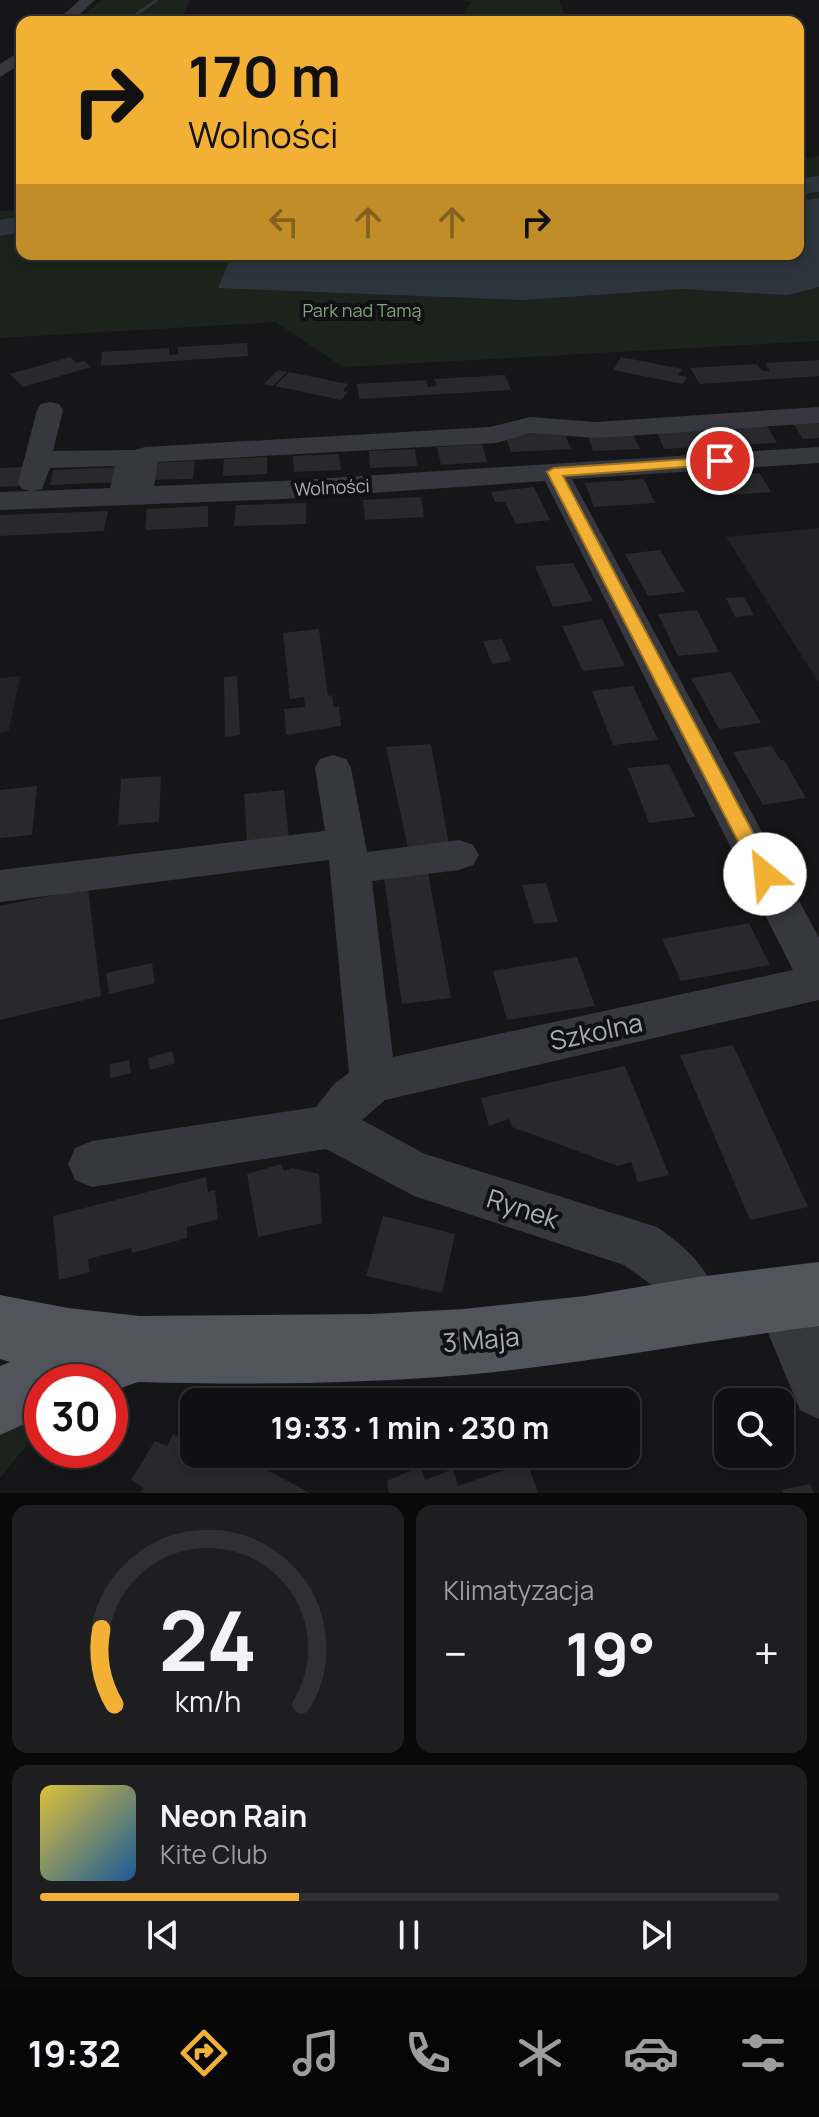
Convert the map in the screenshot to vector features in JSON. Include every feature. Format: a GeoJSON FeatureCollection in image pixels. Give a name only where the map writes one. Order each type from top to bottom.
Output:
{"type":"FeatureCollection","features":[{"type":"Feature","properties":{"kind":"main road","name":"3 Maja"},"geometry":{"type":"LineString","coordinates":[[0,1327],[68,1341],[140,1349],[371,1347],[464,1342],[585,1329],[698,1309],[800,1296]]}},
{"type":"Feature","properties":{"kind":"main road"},"geometry":{"type":"LineString","coordinates":[[0,1345],[0,1364]]}},
{"type":"Feature","properties":{"kind":"main road","name":"3 Maja"},"geometry":{"type":"LineString","coordinates":[[0,1401],[51,1377],[140,1349]]}},
{"type":"Feature","properties":{"kind":"street"},"geometry":{"type":"LineString","coordinates":[[69,16],[88,0]]}},
{"type":"Feature","properties":{"kind":"street"},"geometry":{"type":"LineString","coordinates":[[0,72],[16,60]]}},
{"type":"Feature","properties":{"kind":"street"},"geometry":{"type":"LineString","coordinates":[[29,500],[50,410]]}},
{"type":"Feature","properties":{"kind":"street"},"geometry":{"type":"LineString","coordinates":[[131,496],[145,455],[496,435],[505,428],[568,424],[596,430],[819,415]]}},
{"type":"Feature","properties":{"kind":"street","name":"Wolności"},"geometry":{"type":"LineString","coordinates":[[778,418],[812,455]]}},
{"type":"Feature","properties":{"kind":"street"},"geometry":{"type":"LineString","coordinates":[[646,427],[664,465]]}},
{"type":"Feature","properties":{"kind":"street"},"geometry":{"type":"LineString","coordinates":[[496,435],[508,475]]}},
{"type":"Feature","properties":{"kind":"street"},"geometry":{"type":"LineString","coordinates":[[350,444],[358,485]]}},
{"type":"Feature","properties":{"kind":"street"},"geometry":{"type":"LineString","coordinates":[[281,449],[283,490]]}},
{"type":"Feature","properties":{"kind":"street","name":"Wolności"},"geometry":{"type":"LineString","coordinates":[[0,501],[283,490],[812,455]]}},
{"type":"Feature","properties":{"kind":"street"},"geometry":{"type":"LineString","coordinates":[[36,460],[130,457],[131,496]]}},
{"type":"Feature","properties":{"kind":"street"},"geometry":{"type":"LineString","coordinates":[[554,472],[819,981]]}},
{"type":"Feature","properties":{"kind":"street"},"geometry":{"type":"LineString","coordinates":[[92,1164],[330,1127],[351,1098],[373,1082],[345,917],[348,856],[333,768]]}},
{"type":"Feature","properties":{"kind":"street"},"geometry":{"type":"LineString","coordinates":[[0,886],[348,856],[459,855]]}},
{"type":"Feature","properties":{"kind":"street","name":"Szkolna"},"geometry":{"type":"LineString","coordinates":[[373,1082],[819,981]]}},
{"type":"Feature","properties":{"kind":"street","name":"Rynek"},"geometry":{"type":"LineString","coordinates":[[330,1127],[414,1173],[639,1245],[670,1267],[698,1309]]}},
{"type":"Feature","properties":{"kind":"street"},"geometry":{"type":"LineString","coordinates":[[800,1296],[819,1391]]}},
{"type":"Feature","properties":{"kind":"shaded area"},"geometry":{"type":"Polygon","coordinates":[[[819,198],[819,287],[788,295],[682,289],[523,300],[218,288],[230,260],[804,260],[804,200],[819,198]]]}},
{"type":"Feature","properties":{"kind":"shaded area"},"geometry":{"type":"Polygon","coordinates":[[[819,528],[819,683],[726,537],[819,528]]]}},
{"type":"Feature","properties":{"kind":"shaded area"},"geometry":{"type":"Polygon","coordinates":[[[20,676],[9,730],[0,734],[0,678],[20,676]]]}},
{"type":"Feature","properties":{"kind":"green space"},"geometry":{"type":"Polygon","coordinates":[[[101,0],[190,0],[182,16],[83,16],[101,0]]]}},
{"type":"Feature","properties":{"kind":"green space"},"geometry":{"type":"Polygon","coordinates":[[[464,0],[559,0],[565,16],[463,16],[471,2],[464,0]]]}},
{"type":"Feature","properties":{"kind":"green space","name":"Park nad Tamą"},"geometry":{"type":"Polygon","coordinates":[[[819,156],[819,341],[343,367],[276,322],[0,338],[0,211],[16,209],[16,260],[804,260],[804,159],[819,156]]]}},
{"type":"Feature","properties":{"kind":"green space"},"geometry":{"type":"Polygon","coordinates":[[[24,1411],[24,1448],[0,1478],[0,1426],[24,1411]]]}},
{"type":"Feature","properties":{"kind":"building"},"geometry":{"type":"Polygon","coordinates":[[[247,343],[248,356],[101,366],[102,352],[169,348],[169,355],[178,354],[178,347],[247,343]]]}},
{"type":"Feature","properties":{"kind":"building"},"geometry":{"type":"Polygon","coordinates":[[[70,357],[77,363],[84,361],[91,367],[23,387],[10,374],[70,357]]]}},
{"type":"Feature","properties":{"kind":"building"},"geometry":{"type":"Polygon","coordinates":[[[621,357],[682,369],[678,375],[687,377],[683,384],[613,370],[621,357]]]}},
{"type":"Feature","properties":{"kind":"building"},"geometry":{"type":"Polygon","coordinates":[[[819,360],[819,376],[700,384],[690,368],[757,364],[762,371],[770,371],[765,363],[819,360]]]}},
{"type":"Feature","properties":{"kind":"building"},"geometry":{"type":"Polygon","coordinates":[[[278,370],[287,372],[273,386],[264,384],[278,370]]]}},
{"type":"Feature","properties":{"kind":"building"},"geometry":{"type":"Polygon","coordinates":[[[289,372],[348,384],[343,391],[348,392],[341,400],[275,386],[289,372]]]}},
{"type":"Feature","properties":{"kind":"building"},"geometry":{"type":"Polygon","coordinates":[[[505,375],[511,390],[359,399],[357,384],[426,380],[428,387],[437,386],[434,379],[505,375]]]}},
{"type":"Feature","properties":{"kind":"building"},"geometry":{"type":"Polygon","coordinates":[[[819,421],[819,438],[803,439],[793,423],[819,421]]]}},
{"type":"Feature","properties":{"kind":"building"},"geometry":{"type":"Polygon","coordinates":[[[767,426],[777,443],[737,445],[728,428],[767,426]]]}},
{"type":"Feature","properties":{"kind":"building"},"geometry":{"type":"Polygon","coordinates":[[[702,430],[711,446],[664,449],[657,432],[702,430]]]}},
{"type":"Feature","properties":{"kind":"building"},"geometry":{"type":"Polygon","coordinates":[[[564,431],[571,449],[511,452],[505,435],[564,431]]]}},
{"type":"Feature","properties":{"kind":"building"},"geometry":{"type":"Polygon","coordinates":[[[633,434],[640,449],[593,451],[588,436],[633,434]]]}},
{"type":"Feature","properties":{"kind":"building"},"geometry":{"type":"Polygon","coordinates":[[[482,444],[487,462],[441,465],[437,447],[482,444]]]}},
{"type":"Feature","properties":{"kind":"building"},"geometry":{"type":"Polygon","coordinates":[[[415,449],[417,466],[370,468],[369,451],[415,449]]]}},
{"type":"Feature","properties":{"kind":"building"},"geometry":{"type":"Polygon","coordinates":[[[339,454],[341,470],[294,472],[293,456],[339,454]]]}},
{"type":"Feature","properties":{"kind":"building"},"geometry":{"type":"Polygon","coordinates":[[[267,457],[267,474],[223,476],[224,459],[267,457]]]}},
{"type":"Feature","properties":{"kind":"building"},"geometry":{"type":"Polygon","coordinates":[[[195,461],[193,479],[148,480],[151,463],[195,461]]]}},
{"type":"Feature","properties":{"kind":"building"},"geometry":{"type":"Polygon","coordinates":[[[24,467],[20,486],[0,487],[0,468],[24,467]]]}},
{"type":"Feature","properties":{"kind":"building"},"geometry":{"type":"Polygon","coordinates":[[[122,467],[119,482],[50,485],[53,470],[122,467]]]}},
{"type":"Feature","properties":{"kind":"building"},"geometry":{"type":"Polygon","coordinates":[[[760,473],[771,492],[715,496],[704,477],[760,473]]]}},
{"type":"Feature","properties":{"kind":"building"},"geometry":{"type":"Polygon","coordinates":[[[644,479],[655,503],[594,507],[585,483],[644,479]]]}},
{"type":"Feature","properties":{"kind":"building"},"geometry":{"type":"Polygon","coordinates":[[[534,487],[550,520],[516,524],[505,502],[495,502],[491,492],[534,487]]]}},
{"type":"Feature","properties":{"kind":"building"},"geometry":{"type":"Polygon","coordinates":[[[421,497],[424,517],[365,520],[363,500],[421,497]]]}},
{"type":"Feature","properties":{"kind":"building"},"geometry":{"type":"Polygon","coordinates":[[[306,503],[306,524],[234,526],[236,505],[306,503]]]}},
{"type":"Feature","properties":{"kind":"building"},"geometry":{"type":"Polygon","coordinates":[[[208,506],[208,527],[145,530],[147,509],[208,506]]]}},
{"type":"Feature","properties":{"kind":"building"},"geometry":{"type":"Polygon","coordinates":[[[108,511],[104,531],[0,536],[0,515],[108,511]]]}},
{"type":"Feature","properties":{"kind":"building"},"geometry":{"type":"Polygon","coordinates":[[[660,550],[685,592],[648,596],[625,554],[660,550]]]}},
{"type":"Feature","properties":{"kind":"building"},"geometry":{"type":"Polygon","coordinates":[[[573,563],[593,601],[553,607],[535,566],[573,563]]]}},
{"type":"Feature","properties":{"kind":"building"},"geometry":{"type":"Polygon","coordinates":[[[744,597],[754,615],[735,617],[726,598],[744,597]]]}},
{"type":"Feature","properties":{"kind":"building"},"geometry":{"type":"Polygon","coordinates":[[[697,610],[719,652],[678,656],[658,614],[697,610]]]}},
{"type":"Feature","properties":{"kind":"building"},"geometry":{"type":"Polygon","coordinates":[[[602,619],[625,666],[583,671],[562,626],[602,619]]]}},
{"type":"Feature","properties":{"kind":"building"},"geometry":{"type":"Polygon","coordinates":[[[319,629],[328,696],[332,695],[334,707],[339,707],[341,726],[286,735],[284,709],[305,707],[304,697],[290,699],[283,633],[319,629]]]}},
{"type":"Feature","properties":{"kind":"building"},"geometry":{"type":"Polygon","coordinates":[[[502,639],[511,661],[492,664],[483,641],[502,639]]]}},
{"type":"Feature","properties":{"kind":"building"},"geometry":{"type":"Polygon","coordinates":[[[731,672],[761,723],[719,729],[691,678],[731,672]]]}},
{"type":"Feature","properties":{"kind":"building"},"geometry":{"type":"Polygon","coordinates":[[[237,676],[240,735],[225,737],[224,677],[237,676]]]}},
{"type":"Feature","properties":{"kind":"building"},"geometry":{"type":"Polygon","coordinates":[[[633,686],[658,740],[613,745],[592,691],[633,686]]]}},
{"type":"Feature","properties":{"kind":"building"},"geometry":{"type":"Polygon","coordinates":[[[431,744],[449,845],[408,848],[386,747],[431,744]]]}},
{"type":"Feature","properties":{"kind":"building"},"geometry":{"type":"Polygon","coordinates":[[[772,746],[806,798],[763,805],[733,752],[772,746]]]}},
{"type":"Feature","properties":{"kind":"building"},"geometry":{"type":"Polygon","coordinates":[[[669,764],[695,817],[649,823],[628,768],[669,764]]]}},
{"type":"Feature","properties":{"kind":"building"},"geometry":{"type":"Polygon","coordinates":[[[161,776],[159,822],[118,825],[121,779],[161,776]]]}},
{"type":"Feature","properties":{"kind":"building"},"geometry":{"type":"Polygon","coordinates":[[[37,786],[32,835],[0,838],[0,790],[37,786]]]}},
{"type":"Feature","properties":{"kind":"building"},"geometry":{"type":"Polygon","coordinates":[[[284,790],[289,839],[247,843],[244,794],[284,790]]]}},
{"type":"Feature","properties":{"kind":"building"},"geometry":{"type":"Polygon","coordinates":[[[428,873],[451,998],[402,1004],[384,877],[428,873]]]}},
{"type":"Feature","properties":{"kind":"building"},"geometry":{"type":"Polygon","coordinates":[[[546,883],[558,922],[534,924],[522,885],[546,883]]]}},
{"type":"Feature","properties":{"kind":"building"},"geometry":{"type":"Polygon","coordinates":[[[88,888],[101,996],[0,1020],[0,906],[88,888]]]}},
{"type":"Feature","properties":{"kind":"building"},"geometry":{"type":"Polygon","coordinates":[[[749,923],[770,965],[681,981],[662,939],[749,923]]]}},
{"type":"Feature","properties":{"kind":"building"},"geometry":{"type":"Polygon","coordinates":[[[577,957],[595,1006],[507,1020],[493,971],[577,957]]]}},
{"type":"Feature","properties":{"kind":"building"},"geometry":{"type":"Polygon","coordinates":[[[152,963],[155,983],[109,994],[106,973],[152,963]]]}},
{"type":"Feature","properties":{"kind":"building"},"geometry":{"type":"Polygon","coordinates":[[[733,1045],[808,1207],[750,1220],[680,1055],[733,1045]]]}},
{"type":"Feature","properties":{"kind":"building"},"geometry":{"type":"Polygon","coordinates":[[[172,1051],[175,1063],[150,1070],[148,1058],[172,1051]]]}},
{"type":"Feature","properties":{"kind":"building"},"geometry":{"type":"Polygon","coordinates":[[[129,1060],[131,1073],[110,1078],[110,1064],[129,1060]]]}},
{"type":"Feature","properties":{"kind":"building"},"geometry":{"type":"Polygon","coordinates":[[[625,1066],[669,1175],[638,1182],[631,1162],[618,1166],[512,1127],[509,1119],[489,1126],[481,1098],[625,1066]]]}},
{"type":"Feature","properties":{"kind":"building"},"geometry":{"type":"Polygon","coordinates":[[[281,1164],[284,1171],[292,1168],[319,1174],[322,1223],[258,1237],[247,1174],[281,1164]]]}},
{"type":"Feature","properties":{"kind":"building"},"geometry":{"type":"Polygon","coordinates":[[[206,1177],[208,1192],[215,1190],[218,1219],[187,1227],[187,1238],[132,1253],[131,1248],[88,1259],[90,1272],[59,1280],[53,1216],[206,1177]]]}},
{"type":"Feature","properties":{"kind":"building"},"geometry":{"type":"Polygon","coordinates":[[[383,1216],[455,1234],[442,1293],[366,1276],[383,1216]]]}},
{"type":"Feature","properties":{"kind":"building"},"geometry":{"type":"Polygon","coordinates":[[[173,1434],[180,1438],[180,1468],[263,1468],[310,1493],[140,1493],[144,1488],[131,1480],[155,1441],[167,1446],[173,1434]]]}},
{"type":"Feature","properties":{"kind":"building"},"geometry":{"type":"Polygon","coordinates":[[[416,1468],[422,1468],[425,1480],[453,1469],[458,1486],[510,1468],[529,1468],[538,1493],[389,1493],[387,1481],[416,1468]]]}},
{"type":"Feature","properties":{"kind":"building"},"geometry":{"type":"Polygon","coordinates":[[[810,1484],[814,1493],[783,1493],[782,1490],[810,1484]]]}},
{"type":"Feature","properties":{"kind":"waterway"},"geometry":{"type":"LineString","coordinates":[[134,16],[157,0]]}},
{"type":"Feature","properties":{"kind":"waterway"},"geometry":{"type":"LineString","coordinates":[[804,185],[819,184]]}},
{"type":"Feature","properties":{"kind":"waterway"},"geometry":{"type":"LineString","coordinates":[[0,228],[16,225]]}},
{"type":"Feature","properties":{"kind":"route"},"geometry":{"type":"LineString","coordinates":[[720,461],[554,472],[765,874]]}}]}
